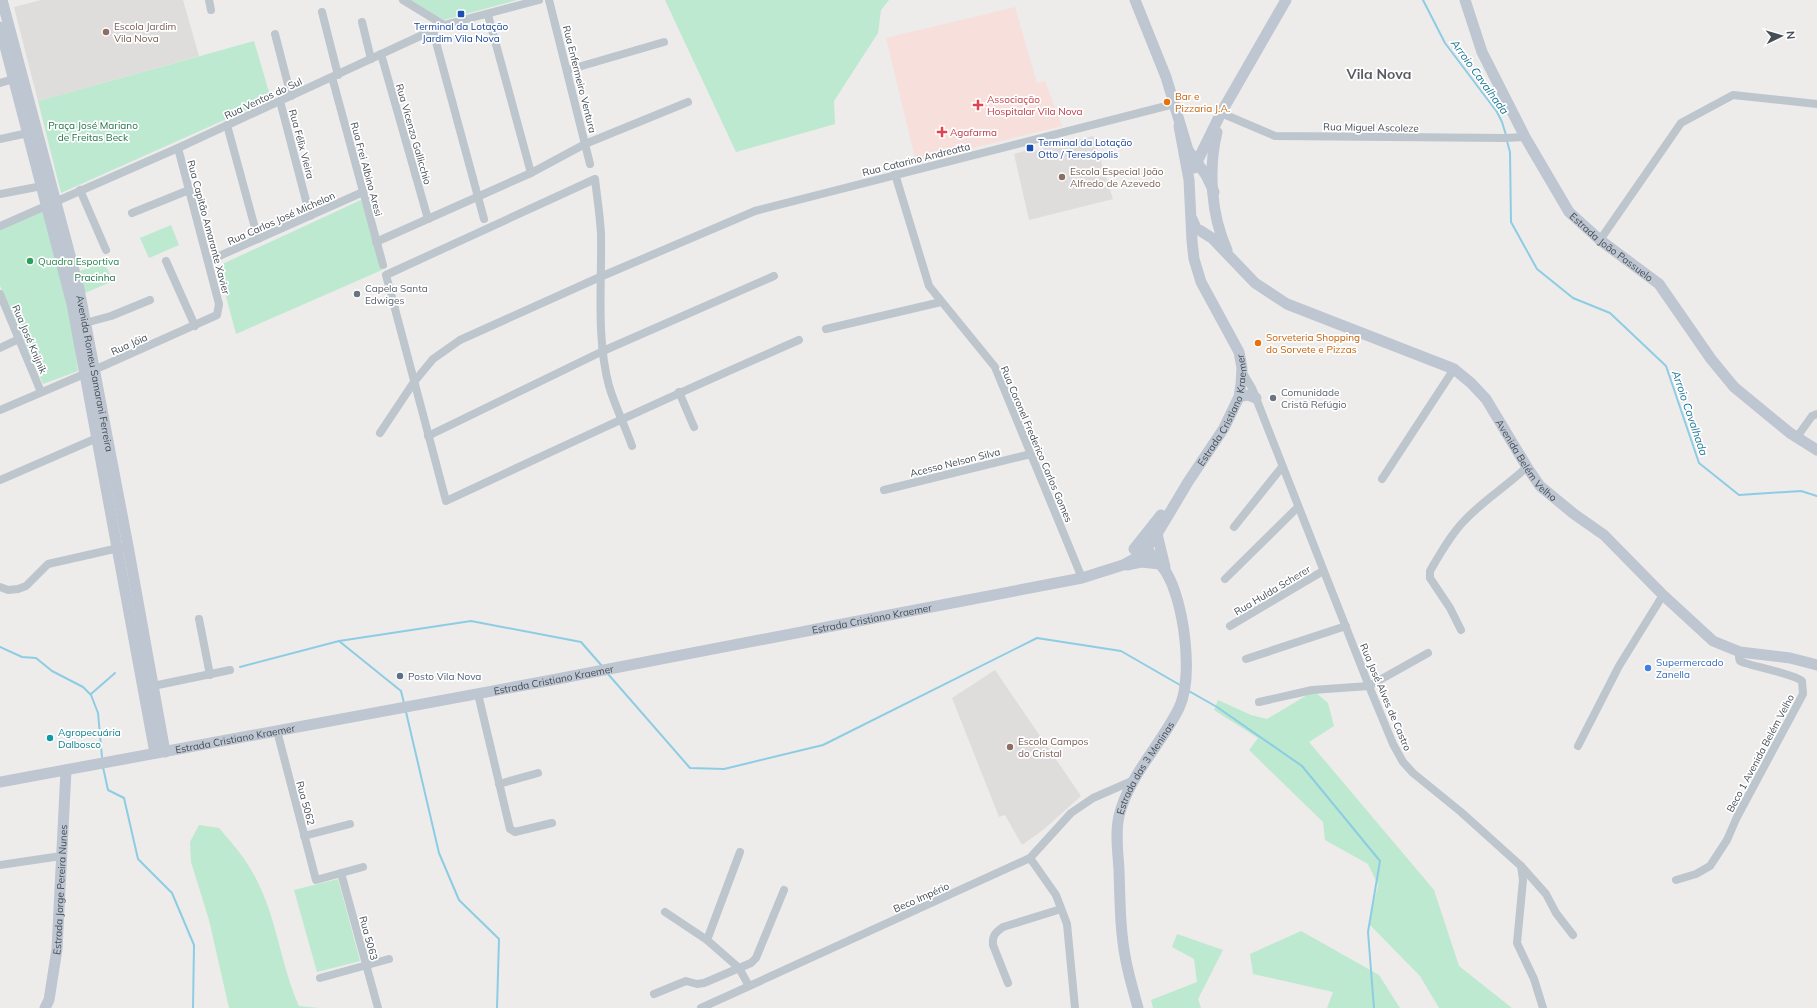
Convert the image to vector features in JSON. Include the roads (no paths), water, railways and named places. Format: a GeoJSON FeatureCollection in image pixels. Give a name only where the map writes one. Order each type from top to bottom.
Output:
{"type":"FeatureCollection","features":[{"type":"Feature","properties":{"kind":"main road","name":"Avenida Romeu Samarani Ferreira"},"geometry":{"type":"LineString","coordinates":[[2,0],[13,59],[35,145],[51,203],[78,289],[85,323],[97,438],[117,548],[160,752]]}},
{"type":"Feature","properties":{"kind":"main road"},"geometry":{"type":"LineString","coordinates":[[1135,0],[1166,77],[1188,150],[1196,164],[1206,175],[1214,192]]}},
{"type":"Feature","properties":{"kind":"main road"},"geometry":{"type":"LineString","coordinates":[[1189,180],[1221,113],[1286,0]]}},
{"type":"Feature","properties":{"kind":"main road","name":"Estrada João Passuelo"},"geometry":{"type":"LineString","coordinates":[[1465,0],[1482,52],[1525,137],[1569,212],[1600,240],[1659,284],[1711,359],[1734,387],[1797,437],[1817,450]]}},
{"type":"Feature","properties":{"kind":"main road","name":"Avenida Romeu Samarani Ferreira"},"geometry":{"type":"LineString","coordinates":[[0,27],[13,59],[14,79],[28,133],[35,145],[42,186],[51,203],[72,304],[89,372],[128,546],[153,686],[160,752]]}},
{"type":"Feature","properties":{"kind":"main road"},"geometry":{"type":"LineString","coordinates":[[1214,192],[1213,147],[1221,113]]}},
{"type":"Feature","properties":{"kind":"main road","name":"Estrada Cristiano Kraemer"},"geometry":{"type":"LineString","coordinates":[[0,782],[595,672],[1082,578],[1106,569],[1123,565],[1134,558],[1143,546],[1224,428],[1239,397],[1242,379],[1239,352],[1201,282],[1192,248],[1192,217],[1189,180],[1180,126]]}},
{"type":"Feature","properties":{"kind":"main road","name":"Avenida Belém Velho"},"geometry":{"type":"LineString","coordinates":[[1214,192],[1217,215],[1231,258]]}},
{"type":"Feature","properties":{"kind":"main road"},"geometry":{"type":"LineString","coordinates":[[1192,248],[1196,240],[1206,234],[1214,224],[1217,215]]}},
{"type":"Feature","properties":{"kind":"main road","name":"Avenida Belém Velho"},"geometry":{"type":"LineString","coordinates":[[1192,217],[1196,228],[1217,243],[1255,283],[1287,304],[1454,369],[1471,383],[1486,399],[1540,486],[1574,514],[1604,535],[1663,595],[1713,642],[1740,652],[1790,658],[1817,665]]}},
{"type":"Feature","properties":{"kind":"main road"},"geometry":{"type":"LineString","coordinates":[[1239,397],[1248,395],[1256,398]]}},
{"type":"Feature","properties":{"kind":"main road","name":"Estrada Cristiano Kraemer"},"geometry":{"type":"LineString","coordinates":[[1106,569],[1143,546],[1157,534],[1188,482]]}},
{"type":"Feature","properties":{"kind":"main road"},"geometry":{"type":"LineString","coordinates":[[1157,534],[1166,574]]}},
{"type":"Feature","properties":{"kind":"main road","name":"Estrada das 3 Meninas"},"geometry":{"type":"LineString","coordinates":[[1138,1008],[1126,961],[1120,900],[1117,840],[1119,817],[1132,781],[1179,708],[1185,692],[1187,676],[1178,601],[1160,564],[1143,546]]}},
{"type":"Feature","properties":{"kind":"main road"},"geometry":{"type":"LineString","coordinates":[[1123,565],[1141,562],[1160,564]]}},
{"type":"Feature","properties":{"kind":"main road","name":"Estrada Jorge Pereira Nunes"},"geometry":{"type":"LineString","coordinates":[[45,1008],[49,1000],[57,949],[66,770]]}},
{"type":"Feature","properties":{"kind":"street"},"geometry":{"type":"LineString","coordinates":[[209,0],[211,10]]}},
{"type":"Feature","properties":{"kind":"street"},"geometry":{"type":"LineString","coordinates":[[403,0],[444,25]]}},
{"type":"Feature","properties":{"kind":"street","name":"Rua Ventos do Sul"},"geometry":{"type":"LineString","coordinates":[[0,226],[178,148],[444,25],[488,15],[539,0]]}},
{"type":"Feature","properties":{"kind":"street","name":"Rua Enfermeiro Ventura"},"geometry":{"type":"LineString","coordinates":[[549,0],[568,70],[590,164]]}},
{"type":"Feature","properties":{"kind":"street","name":"Rua Frei Albino Aresi"},"geometry":{"type":"LineString","coordinates":[[322,12],[335,76],[382,265]]}},
{"type":"Feature","properties":{"kind":"street"},"geometry":{"type":"LineString","coordinates":[[488,15],[531,173]]}},
{"type":"Feature","properties":{"kind":"street"},"geometry":{"type":"LineString","coordinates":[[362,22],[371,59]]}},
{"type":"Feature","properties":{"kind":"street"},"geometry":{"type":"LineString","coordinates":[[433,31],[484,219]]}},
{"type":"Feature","properties":{"kind":"street"},"geometry":{"type":"LineString","coordinates":[[275,34],[291,96]]}},
{"type":"Feature","properties":{"kind":"street"},"geometry":{"type":"LineString","coordinates":[[568,70],[664,42]]}},
{"type":"Feature","properties":{"kind":"street","name":"Rua Vicenzo Gallicchio"},"geometry":{"type":"LineString","coordinates":[[381,54],[428,219]]}},
{"type":"Feature","properties":{"kind":"street"},"geometry":{"type":"LineString","coordinates":[[0,83],[14,79]]}},
{"type":"Feature","properties":{"kind":"street"},"geometry":{"type":"LineString","coordinates":[[1600,240],[1681,123],[1733,95],[1817,104]]}},
{"type":"Feature","properties":{"kind":"street","name":"Rua Félix Vieira"},"geometry":{"type":"LineString","coordinates":[[280,101],[310,216]]}},
{"type":"Feature","properties":{"kind":"street"},"geometry":{"type":"LineString","coordinates":[[376,242],[531,173],[585,144],[688,102]]}},
{"type":"Feature","properties":{"kind":"street","name":"Rua Catarino Andreatta"},"geometry":{"type":"LineString","coordinates":[[380,433],[414,382],[433,359],[460,340],[600,277],[755,211],[895,174],[1018,145],[1174,104]]}},
{"type":"Feature","properties":{"kind":"street","name":"Rua Miguel Ascoleze"},"geometry":{"type":"LineString","coordinates":[[1221,113],[1275,136],[1525,137]]}},
{"type":"Feature","properties":{"kind":"street"},"geometry":{"type":"LineString","coordinates":[[227,125],[258,239]]}},
{"type":"Feature","properties":{"kind":"street"},"geometry":{"type":"LineString","coordinates":[[0,139],[28,133]]}},
{"type":"Feature","properties":{"kind":"street","name":"Rua Capitão Amarante Xavier"},"geometry":{"type":"LineString","coordinates":[[178,148],[219,304],[219,312]]}},
{"type":"Feature","properties":{"kind":"street","name":"Rua Coronel Frederico Carlos Gomes"},"geometry":{"type":"LineString","coordinates":[[895,174],[929,286],[995,367],[1082,578]]}},
{"type":"Feature","properties":{"kind":"street"},"geometry":{"type":"LineString","coordinates":[[632,446],[622,419],[609,386],[603,352],[600,277],[601,232],[595,179],[386,275],[446,500],[622,419],[679,392],[799,340]]}},
{"type":"Feature","properties":{"kind":"street"},"geometry":{"type":"LineString","coordinates":[[0,194],[42,186]]}},
{"type":"Feature","properties":{"kind":"street"},"geometry":{"type":"LineString","coordinates":[[80,190],[106,250]]}},
{"type":"Feature","properties":{"kind":"street"},"geometry":{"type":"LineString","coordinates":[[132,213],[189,190]]}},
{"type":"Feature","properties":{"kind":"street","name":"Rua Carlos José Michelon"},"geometry":{"type":"LineString","coordinates":[[208,261],[363,192]]}},
{"type":"Feature","properties":{"kind":"street"},"geometry":{"type":"LineString","coordinates":[[166,260],[195,326]]}},
{"type":"Feature","properties":{"kind":"street"},"geometry":{"type":"LineString","coordinates":[[428,436],[603,352],[774,276]]}},
{"type":"Feature","properties":{"kind":"street","name":"Rua José Knijnik"},"geometry":{"type":"LineString","coordinates":[[0,294],[41,392]]}},
{"type":"Feature","properties":{"kind":"street"},"geometry":{"type":"LineString","coordinates":[[85,323],[111,316],[150,300]]}},
{"type":"Feature","properties":{"kind":"street"},"geometry":{"type":"LineString","coordinates":[[826,329],[942,302]]}},
{"type":"Feature","properties":{"kind":"street","name":"Rua Jóia"},"geometry":{"type":"LineString","coordinates":[[0,410],[195,326],[214,317],[219,312]]}},
{"type":"Feature","properties":{"kind":"street"},"geometry":{"type":"LineString","coordinates":[[0,348],[19,339]]}},
{"type":"Feature","properties":{"kind":"street"},"geometry":{"type":"LineString","coordinates":[[1382,479],[1454,369]]}},
{"type":"Feature","properties":{"kind":"street","name":"Rua José Alves de Castro"},"geometry":{"type":"LineString","coordinates":[[1242,379],[1256,398],[1323,571],[1393,744],[1404,762],[1413,772],[1461,812],[1521,866],[1546,894],[1556,913],[1573,935]]}},
{"type":"Feature","properties":{"kind":"street"},"geometry":{"type":"LineString","coordinates":[[679,392],[694,427]]}},
{"type":"Feature","properties":{"kind":"street"},"geometry":{"type":"LineString","coordinates":[[1797,437],[1812,416],[1817,414]]}},
{"type":"Feature","properties":{"kind":"street"},"geometry":{"type":"LineString","coordinates":[[0,480],[97,438]]}},
{"type":"Feature","properties":{"kind":"street","name":"Acesso Nelson Silva"},"geometry":{"type":"LineString","coordinates":[[884,490],[1031,454]]}},
{"type":"Feature","properties":{"kind":"street"},"geometry":{"type":"LineString","coordinates":[[1234,527],[1282,467]]}},
{"type":"Feature","properties":{"kind":"street"},"geometry":{"type":"LineString","coordinates":[[1461,630],[1450,608],[1430,578],[1430,571],[1464,521],[1484,502],[1507,486],[1527,467]]}},
{"type":"Feature","properties":{"kind":"street"},"geometry":{"type":"LineString","coordinates":[[1225,579],[1298,506]]}},
{"type":"Feature","properties":{"kind":"street"},"geometry":{"type":"LineString","coordinates":[[0,587],[8,590],[18,590],[26,586],[48,564],[128,546]]}},
{"type":"Feature","properties":{"kind":"street","name":"Rua Hulda Scherer"},"geometry":{"type":"LineString","coordinates":[[1230,626],[1323,571]]}},
{"type":"Feature","properties":{"kind":"street"},"geometry":{"type":"LineString","coordinates":[[1578,746],[1619,666],[1663,595]]}},
{"type":"Feature","properties":{"kind":"street"},"geometry":{"type":"LineString","coordinates":[[199,619],[210,675]]}},
{"type":"Feature","properties":{"kind":"street"},"geometry":{"type":"LineString","coordinates":[[1246,659],[1346,626]]}},
{"type":"Feature","properties":{"kind":"street","name":"Beco 1 Avenida Belém Velho"},"geometry":{"type":"LineString","coordinates":[[1676,880],[1696,874],[1710,866],[1727,840],[1737,817],[1803,694],[1804,687],[1802,681],[1796,676],[1756,665],[1743,664],[1738,656],[1740,652]]}},
{"type":"Feature","properties":{"kind":"street"},"geometry":{"type":"LineString","coordinates":[[1259,702],[1312,690],[1369,686],[1428,653]]}},
{"type":"Feature","properties":{"kind":"street"},"geometry":{"type":"LineString","coordinates":[[153,686],[230,670]]}},
{"type":"Feature","properties":{"kind":"street"},"geometry":{"type":"LineString","coordinates":[[478,694],[498,784],[511,831],[515,832],[552,823]]}},
{"type":"Feature","properties":{"kind":"street","name":"Rua 5062"},"geometry":{"type":"LineString","coordinates":[[276,731],[316,880],[342,873]]}},
{"type":"Feature","properties":{"kind":"street"},"geometry":{"type":"LineString","coordinates":[[498,784],[538,773]]}},
{"type":"Feature","properties":{"kind":"street","name":"Beco Império"},"geometry":{"type":"LineString","coordinates":[[701,1008],[1030,858],[1071,813],[1093,798],[1132,781]]}},
{"type":"Feature","properties":{"kind":"street"},"geometry":{"type":"LineString","coordinates":[[304,836],[350,824]]}},
{"type":"Feature","properties":{"kind":"street"},"geometry":{"type":"LineString","coordinates":[[707,940],[740,852]]}},
{"type":"Feature","properties":{"kind":"street"},"geometry":{"type":"LineString","coordinates":[[0,864],[62,856]]}},
{"type":"Feature","properties":{"kind":"street"},"geometry":{"type":"LineString","coordinates":[[1030,858],[1056,895],[1067,924],[1075,1008]]}},
{"type":"Feature","properties":{"kind":"street"},"geometry":{"type":"LineString","coordinates":[[1521,866],[1524,880],[1517,943],[1526,965],[1534,979],[1543,1008]]}},
{"type":"Feature","properties":{"kind":"street"},"geometry":{"type":"LineString","coordinates":[[342,873],[363,867]]}},
{"type":"Feature","properties":{"kind":"street","name":"Rua 5063"},"geometry":{"type":"LineString","coordinates":[[342,873],[378,1008]]}},
{"type":"Feature","properties":{"kind":"street"},"geometry":{"type":"LineString","coordinates":[[654,994],[686,981],[698,984],[704,983],[751,963],[756,958],[784,890]]}},
{"type":"Feature","properties":{"kind":"street"},"geometry":{"type":"LineString","coordinates":[[1008,983],[993,944],[995,933],[1003,927],[1061,909]]}},
{"type":"Feature","properties":{"kind":"street"},"geometry":{"type":"LineString","coordinates":[[665,912],[707,940],[739,968],[749,986]]}},
{"type":"Feature","properties":{"kind":"street"},"geometry":{"type":"LineString","coordinates":[[320,978],[389,959]]}},
{"type":"Feature","properties":{"kind":"waterway","name":"Arroio Cavalhada"},"geometry":{"type":"LineString","coordinates":[[1423,0],[1445,43],[1497,112],[1506,135]]}},
{"type":"Feature","properties":{"kind":"waterway","name":"Arroio Cavalhada"},"geometry":{"type":"LineString","coordinates":[[1507,141],[1510,152],[1511,222],[1537,269],[1573,298],[1610,313],[1666,366],[1699,463],[1739,495],[1801,491],[1817,496]]}},
{"type":"Feature","properties":{"kind":"waterway"},"geometry":{"type":"LineString","coordinates":[[240,667],[339,641],[471,621],[581,642],[602,666]]}},
{"type":"Feature","properties":{"kind":"waterway"},"geometry":{"type":"LineString","coordinates":[[608,674],[690,768],[724,769],[823,745],[1037,638],[1121,651],[1180,685]]}},
{"type":"Feature","properties":{"kind":"waterway"},"geometry":{"type":"LineString","coordinates":[[339,641],[401,691],[404,703]]}},
{"type":"Feature","properties":{"kind":"waterway"},"geometry":{"type":"LineString","coordinates":[[0,647],[22,657],[36,658],[52,671],[83,687],[91,695],[98,713],[102,757]]}},
{"type":"Feature","properties":{"kind":"waterway"},"geometry":{"type":"LineString","coordinates":[[91,694],[115,673]]}},
{"type":"Feature","properties":{"kind":"waterway"},"geometry":{"type":"LineString","coordinates":[[1187,690],[1217,707],[1302,766],[1380,861],[1368,932],[1374,1008]]}},
{"type":"Feature","properties":{"kind":"waterway"},"geometry":{"type":"LineString","coordinates":[[406,712],[439,853],[459,900],[499,939],[497,1008]]}},
{"type":"Feature","properties":{"kind":"waterway"},"geometry":{"type":"LineString","coordinates":[[103,767],[108,790],[124,798],[138,859],[172,893],[194,945],[193,1008]]}},
{"type":"Feature","properties":{"kind":"place","name":"Terminal da Lotação Jardim Vila Nova"},"geometry":{"type":"Point","coordinates":[461,14]}},
{"type":"Feature","properties":{"kind":"place","name":"Escola Jardim Vila Nova"},"geometry":{"type":"Point","coordinates":[106,32]}},
{"type":"Feature","properties":{"kind":"place","name":"Bar e Pizzaria J.A."},"geometry":{"type":"Point","coordinates":[1167,102]}},
{"type":"Feature","properties":{"kind":"place","name":"Associação Hospitalar Vila Nova"},"geometry":{"type":"Point","coordinates":[978,105]}},
{"type":"Feature","properties":{"kind":"place","name":"Agafarma"},"geometry":{"type":"Point","coordinates":[942,132]}},
{"type":"Feature","properties":{"kind":"place","name":"Terminal da Lotação Otto / Teresópolis"},"geometry":{"type":"Point","coordinates":[1030,148]}},
{"type":"Feature","properties":{"kind":"place","name":"Escola Especial João Alfredo de Azevedo"},"geometry":{"type":"Point","coordinates":[1062,177]}},
{"type":"Feature","properties":{"kind":"place","name":"Quadra Esportiva"},"geometry":{"type":"Point","coordinates":[30,261]}},
{"type":"Feature","properties":{"kind":"place","name":"Capela Santa Edwiges"},"geometry":{"type":"Point","coordinates":[357,294]}},
{"type":"Feature","properties":{"kind":"place","name":"Sorveteria Shopping do Sorvete e Pizzas"},"geometry":{"type":"Point","coordinates":[1258,343]}},
{"type":"Feature","properties":{"kind":"place","name":"Comunidade Cristã Refúgio"},"geometry":{"type":"Point","coordinates":[1273,398]}},
{"type":"Feature","properties":{"kind":"place","name":"Supermercado Zanella"},"geometry":{"type":"Point","coordinates":[1648,668]}},
{"type":"Feature","properties":{"kind":"place","name":"Posto Vila Nova"},"geometry":{"type":"Point","coordinates":[400,676]}},
{"type":"Feature","properties":{"kind":"place","name":"Agropecuária Dalbosco"},"geometry":{"type":"Point","coordinates":[50,738]}},
{"type":"Feature","properties":{"kind":"place","name":"Escola Campos do Cristal"},"geometry":{"type":"Point","coordinates":[1010,747]}},
{"type":"Feature","properties":{"kind":"district","name":"Vila Nova"},"geometry":{"type":"Point","coordinates":[1379,74]}},
{"type":"Feature","properties":{"kind":"park label","name":"Praça José Mariano de Freitas Beck"},"geometry":{"type":"Point","coordinates":[93,130]}},
{"type":"Feature","properties":{"kind":"park label","name":"Pracinha"},"geometry":{"type":"Point","coordinates":[95,277]}}]}
